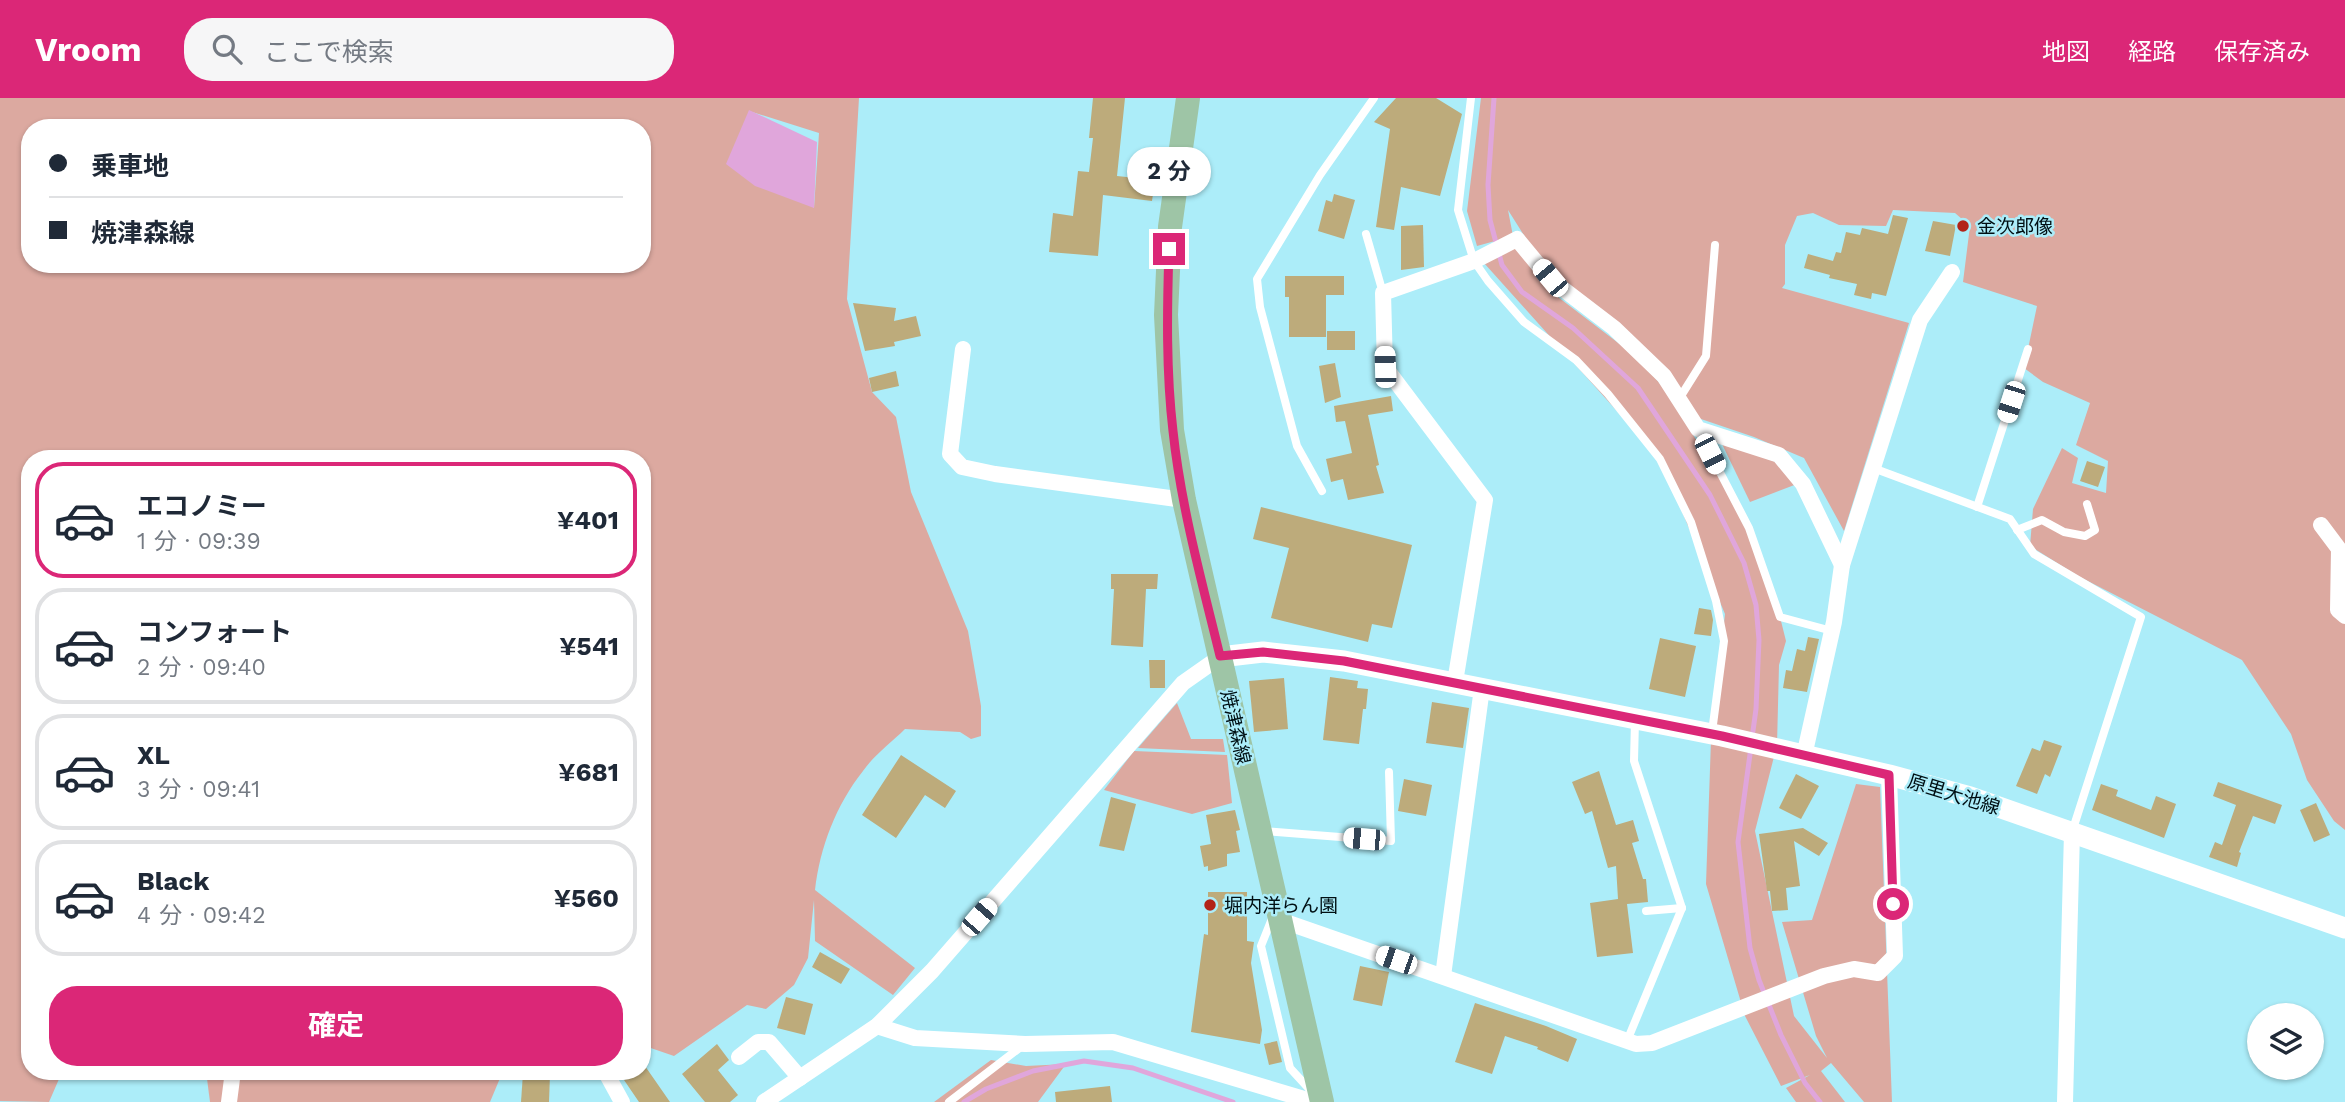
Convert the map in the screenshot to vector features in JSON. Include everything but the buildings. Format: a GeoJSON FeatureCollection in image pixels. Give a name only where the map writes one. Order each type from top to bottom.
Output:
{"type":"FeatureCollection","features":[{"type":"Feature","properties":{"kind":"main road","name":"焼津森線"},"geometry":{"type":"LineString","coordinates":[[1188,98],[1170,227],[1166,315],[1172,430],[1184,500],[1279,914],[1281,976],[1322,1102]]}},
{"type":"Feature","properties":{"kind":"main road","name":"原里大池線"},"geometry":{"type":"LineString","coordinates":[[1220,656],[1263,652],[1344,661],[1717,735],[1889,775],[1970,797],[2345,928]]}},
{"type":"Feature","properties":{"kind":"street"},"geometry":{"type":"LineString","coordinates":[[1455,682],[1485,500],[1385,367],[1383,293],[1474,261],[1517,239],[1550,278],[1614,328],[1664,376],[1698,429],[1779,455],[1803,484],[1842,565]]}},
{"type":"Feature","properties":{"kind":"street"},"geometry":{"type":"LineString","coordinates":[[1804,756],[1832,631],[1842,565],[1920,320],[1952,272]]}},
{"type":"Feature","properties":{"kind":"street"},"geometry":{"type":"LineString","coordinates":[[963,349],[950,454],[962,467],[1184,500]]}},
{"type":"Feature","properties":{"kind":"street"},"geometry":{"type":"LineString","coordinates":[[2321,525],[2339,549],[2338,610],[2345,617]]}},
{"type":"Feature","properties":{"kind":"street"},"geometry":{"type":"LineString","coordinates":[[764,1102],[877,1026],[932,971],[1183,683],[1220,656]]}},
{"type":"Feature","properties":{"kind":"street"},"geometry":{"type":"LineString","coordinates":[[1443,976],[1482,688]]}},
{"type":"Feature","properties":{"kind":"street"},"geometry":{"type":"LineString","coordinates":[[1279,914],[1627,1041],[1636,1044],[1652,1043],[1824,976],[1854,969],[1878,973],[1895,956],[1889,775]]}},
{"type":"Feature","properties":{"kind":"street"},"geometry":{"type":"LineString","coordinates":[[2064,1102],[2072,832]]}},
{"type":"Feature","properties":{"kind":"street"},"geometry":{"type":"LineString","coordinates":[[877,1026],[915,1038],[1025,1044],[1113,1042],[1314,1102]]}},
{"type":"Feature","properties":{"kind":"street"},"geometry":{"type":"LineString","coordinates":[[739,1057],[758,1042],[769,1042],[800,1078]]}},
{"type":"Feature","properties":{"kind":"street"},"geometry":{"type":"LineString","coordinates":[[229,1102],[232,1080]]}},
{"type":"Feature","properties":{"kind":"street"},"geometry":{"type":"LineString","coordinates":[[610,1080],[622,1102]]}},
{"type":"Feature","properties":{"kind":"lane"},"geometry":{"type":"LineString","coordinates":[[1322,491],[1297,446],[1260,307],[1257,279],[1320,175],[1374,98]]}},
{"type":"Feature","properties":{"kind":"lane"},"geometry":{"type":"LineString","coordinates":[[1471,98],[1458,209],[1474,261],[1524,322],[1576,360],[1608,394],[1660,458],[1691,522],[1716,601],[1724,641],[1717,735]]}},
{"type":"Feature","properties":{"kind":"lane"},"geometry":{"type":"LineString","coordinates":[[1366,234],[1383,293]]}},
{"type":"Feature","properties":{"kind":"lane"},"geometry":{"type":"LineString","coordinates":[[1679,399],[1706,356],[1715,245]]}},
{"type":"Feature","properties":{"kind":"lane"},"geometry":{"type":"LineString","coordinates":[[1978,507],[2028,349]]}},
{"type":"Feature","properties":{"kind":"lane"},"geometry":{"type":"LineString","coordinates":[[1698,429],[1749,528],[1780,617],[1832,631]]}},
{"type":"Feature","properties":{"kind":"lane"},"geometry":{"type":"LineString","coordinates":[[1873,468],[2010,519],[2034,554],[2141,617],[2072,832]]}},
{"type":"Feature","properties":{"kind":"lane"},"geometry":{"type":"LineString","coordinates":[[2017,530],[2042,520],[2064,532],[2085,536],[2095,530],[2087,504]]}},
{"type":"Feature","properties":{"kind":"lane"},"geometry":{"type":"LineString","coordinates":[[1627,1041],[1682,908],[1634,761],[1635,720]]}},
{"type":"Feature","properties":{"kind":"lane"},"geometry":{"type":"LineString","coordinates":[[1260,830],[1391,841],[1389,772]]}},
{"type":"Feature","properties":{"kind":"lane"},"geometry":{"type":"LineString","coordinates":[[1646,912],[1682,908]]}},
{"type":"Feature","properties":{"kind":"lane"},"geometry":{"type":"LineString","coordinates":[[949,1102],[1025,1044]]}},
{"type":"Feature","properties":{"kind":"shaded area"},"geometry":{"type":"Polygon","coordinates":[[[0,98],[859,98],[847,299],[872,392],[896,417],[911,492],[968,631],[981,706],[981,736],[971,739],[960,732],[905,729],[872,760],[853,784],[837,812],[825,842],[815,890],[915,968],[893,995],[815,941],[814,900],[808,958],[794,985],[766,1009],[747,1005],[674,1056],[651,1048],[651,450],[21,450],[21,1080],[59,1080],[49,1102],[0,1101],[0,98]],[[749,111],[814,208],[819,133],[749,111]]]}},
{"type":"Feature","properties":{"kind":"shaded area"},"geometry":{"type":"Polygon","coordinates":[[[1481,98],[2345,98],[2345,830],[2334,821],[2307,780],[2291,734],[2242,660],[2078,576],[2030,546],[2033,509],[2062,448],[2078,458],[2072,483],[2106,493],[2108,461],[2076,445],[2090,403],[2043,382],[2024,368],[2037,306],[1963,282],[1970,226],[1955,213],[1893,210],[1886,226],[1839,225],[1813,213],[1797,216],[1785,245],[1785,284],[1782,288],[1909,323],[1844,531],[1804,458],[1698,418],[1546,266],[1508,210],[1513,236],[1477,246],[1467,211],[1481,98]]]}},
{"type":"Feature","properties":{"kind":"shaded area"},"geometry":{"type":"Polygon","coordinates":[[[749,110],[817,142],[814,208],[755,186],[726,164],[749,110]]]}},
{"type":"Feature","properties":{"kind":"shaded area"},"geometry":{"type":"Polygon","coordinates":[[[1516,245],[1558,297],[1634,355],[1665,389],[1746,521],[1773,589],[1786,641],[1779,665],[1777,745],[1755,831],[1794,1016],[1827,1058],[1816,1036],[1782,922],[1812,920],[1856,784],[1880,787],[1892,1102],[1864,1102],[1831,1063],[1821,1071],[1845,1102],[1796,1102],[1786,1088],[1810,1075],[1781,1086],[1745,1016],[1706,884],[1711,740],[1725,614],[1660,459],[1484,263],[1516,245]]]}},
{"type":"Feature","properties":{"kind":"shaded area"},"geometry":{"type":"Polygon","coordinates":[[[1721,442],[1784,465],[1797,484],[1750,502],[1721,442]]]}},
{"type":"Feature","properties":{"kind":"shaded area"},"geometry":{"type":"Polygon","coordinates":[[[1177,703],[1191,739],[1223,739],[1225,752],[1138,748],[1177,703]]]}},
{"type":"Feature","properties":{"kind":"shaded area"},"geometry":{"type":"Polygon","coordinates":[[[1134,751],[1227,755],[1232,803],[1192,814],[1104,790],[1134,751]]]}},
{"type":"Feature","properties":{"kind":"shaded area"},"geometry":{"type":"Polygon","coordinates":[[[991,1060],[1026,1066],[1066,1064],[1038,1102],[934,1102],[991,1060]]]}},
{"type":"Feature","properties":{"kind":"shaded area"},"geometry":{"type":"Polygon","coordinates":[[[207,1080],[499,1080],[490,1102],[210,1102],[207,1080]]]}},
{"type":"Feature","properties":{"kind":"waterway"},"geometry":{"type":"LineString","coordinates":[[1494,98],[1488,185],[1490,220],[1502,265],[1522,292],[1573,328],[1638,388],[1710,495],[1744,563],[1756,605],[1759,640],[1752,738]]}},
{"type":"Feature","properties":{"kind":"waterway"},"geometry":{"type":"LineString","coordinates":[[1751,747],[1738,842],[1750,948],[1759,980],[1781,1035],[1805,1083],[1820,1102]]}},
{"type":"Feature","properties":{"kind":"waterway"},"geometry":{"type":"LineString","coordinates":[[964,1102],[986,1089],[1033,1071],[1084,1061],[1133,1068],[1233,1102]]}},
{"type":"Feature","properties":{"kind":"place","name":"金次郎像"},"geometry":{"type":"Point","coordinates":[1963,226]}},
{"type":"Feature","properties":{"kind":"place","name":"堀内洋らん園"},"geometry":{"type":"Point","coordinates":[1210,905]}},
{"type":"Feature","properties":{"kind":"route"},"geometry":{"type":"LineString","coordinates":[[1169,249],[1166,315],[1172,430],[1184,500],[1220,656],[1263,652],[1344,661],[1722,736],[1889,775],[1893,904]]}}]}
